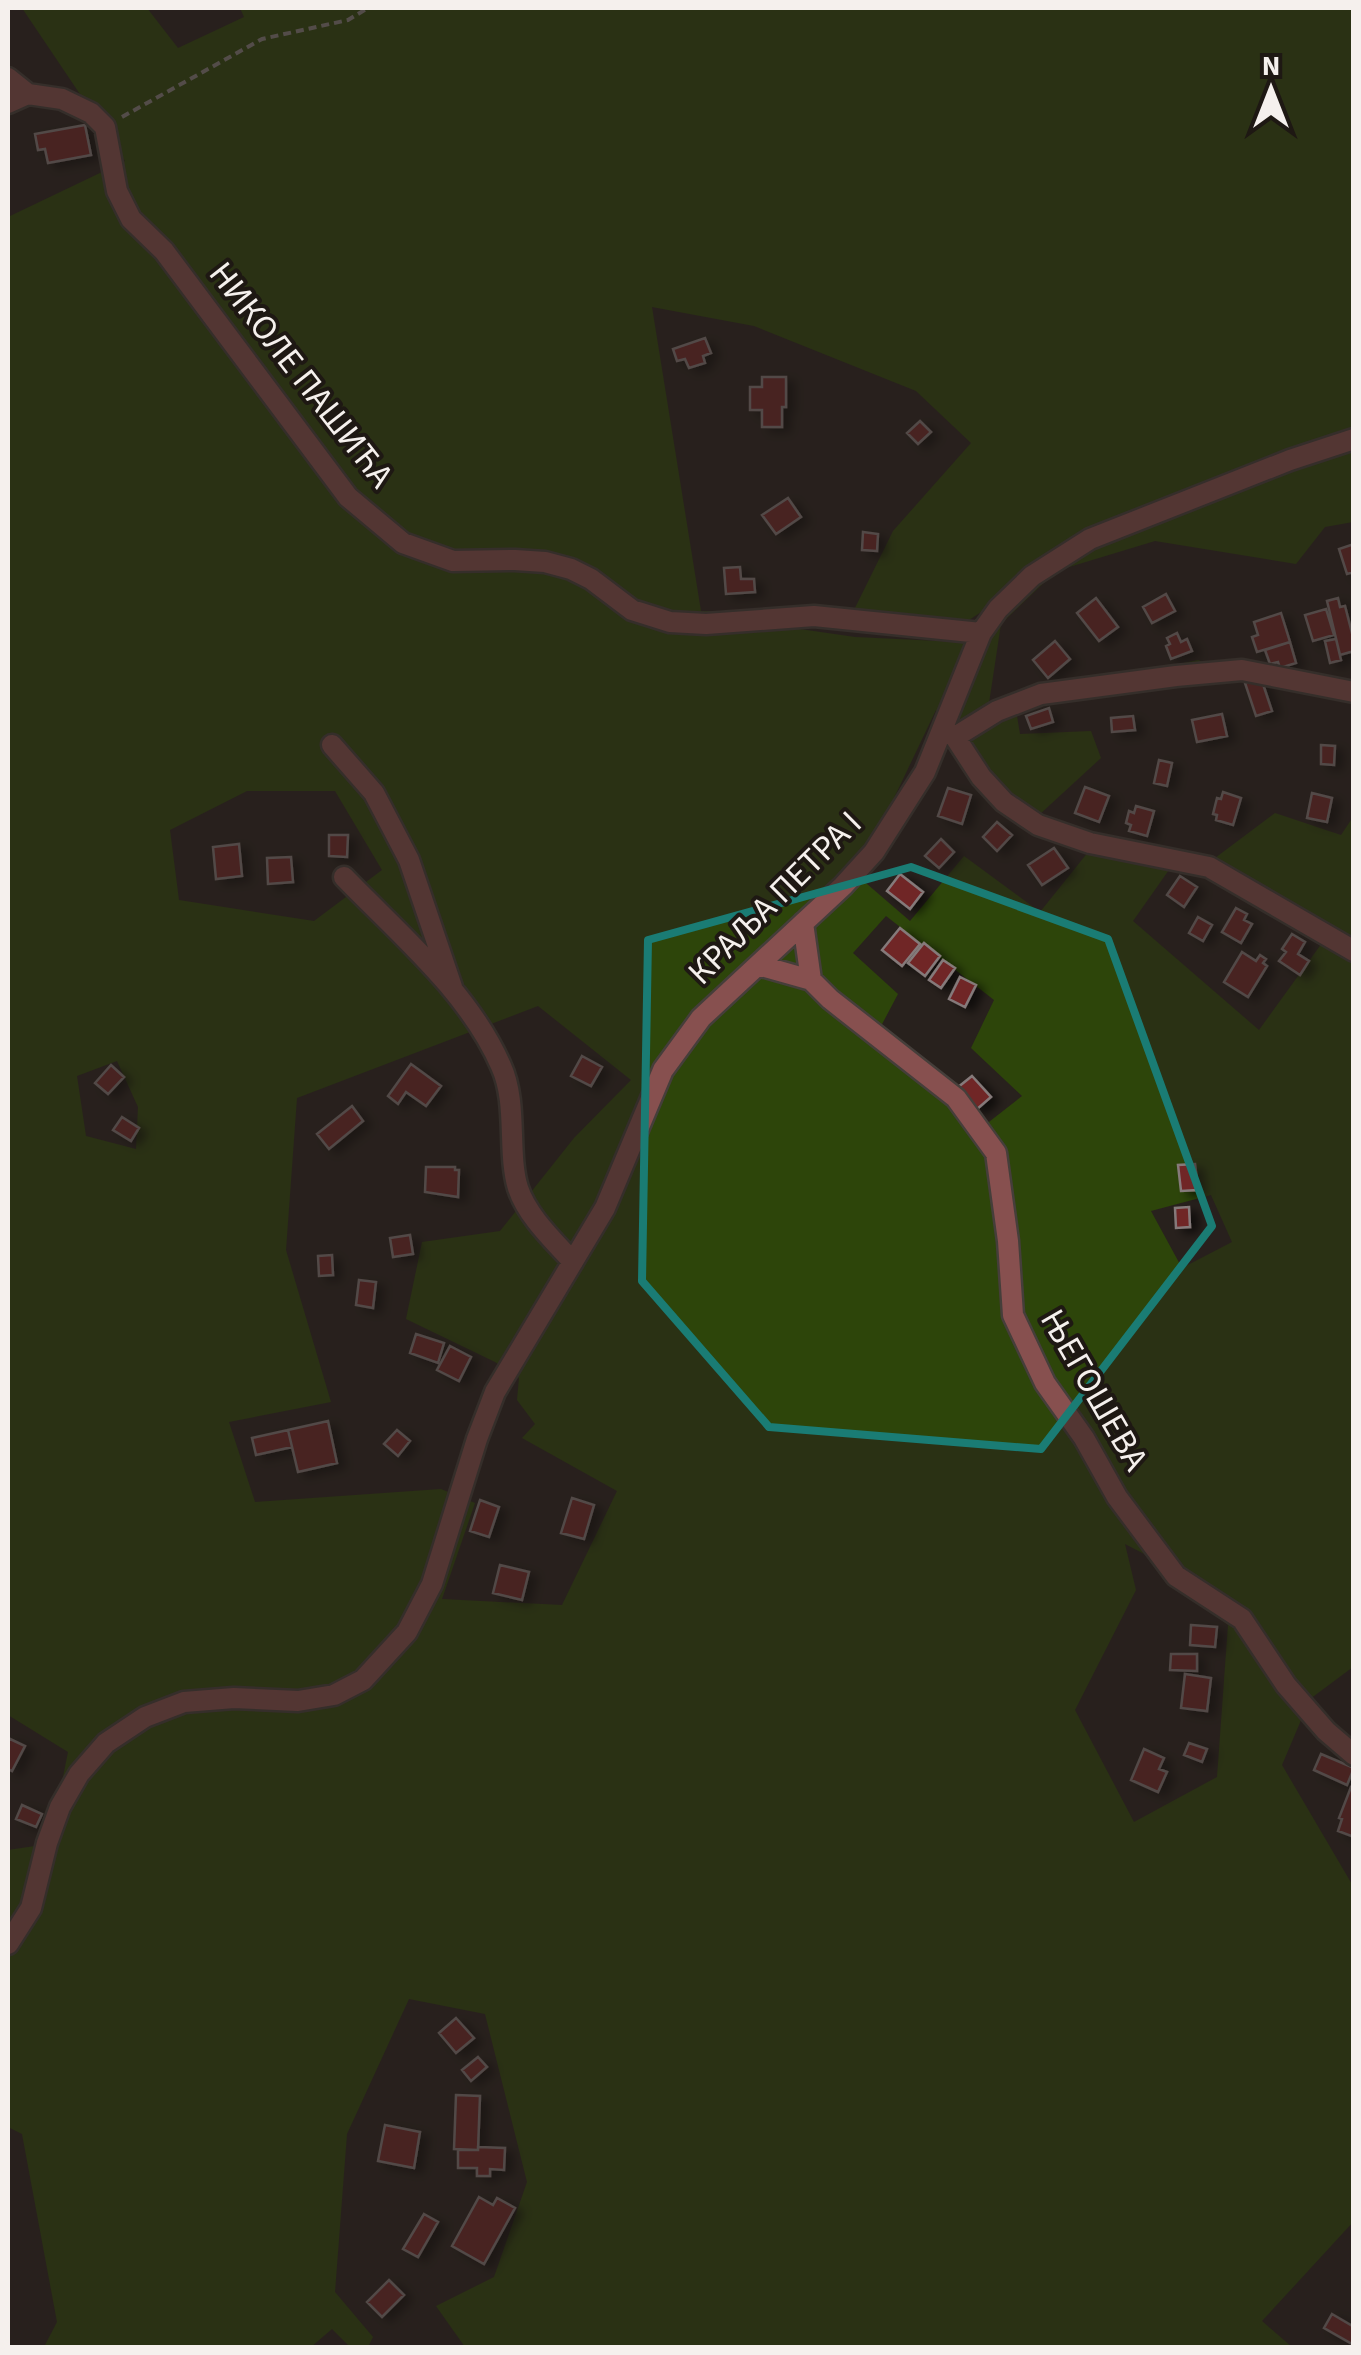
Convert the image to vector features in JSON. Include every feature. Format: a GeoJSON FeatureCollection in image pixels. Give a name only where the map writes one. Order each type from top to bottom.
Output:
{"type":"FeatureCollection","features":[{"type":"Feature","properties":{"kind":"street"},"geometry":{"type":"LineString","coordinates":[[8,78],[28,94]]}},
{"type":"Feature","properties":{"kind":"street"},"geometry":{"type":"LineString","coordinates":[[8,103],[28,94],[62,98],[80,106],[105,127]]}},
{"type":"Feature","properties":{"kind":"street","name":"НИКОЛЕ ПАШИЋА"},"geometry":{"type":"LineString","coordinates":[[105,127],[116,192],[131,219],[164,251],[348,497],[403,543],[453,561],[546,562],[592,579],[632,610],[670,622],[706,624],[814,616],[981,633]]}},
{"type":"Feature","properties":{"kind":"street","name":"КРАЉА ПЕТРА I"},"geometry":{"type":"LineString","coordinates":[[8,1944],[32,1908],[47,1844],[69,1790],[92,1758],[127,1728],[164,1708],[195,1700],[298,1701],[334,1695],[363,1680],[396,1646],[432,1584],[495,1392],[624,1168],[662,1070],[701,1018],[850,880],[881,842],[949,733],[981,633],[998,609],[1032,576],[1090,539],[1290,460],[1354,439]]}},
{"type":"Feature","properties":{"kind":"street"},"geometry":{"type":"LineString","coordinates":[[1354,692],[1242,670],[1176,676],[1041,694],[949,733],[1004,802],[1038,824],[1090,843],[1209,867],[1354,952]]}},
{"type":"Feature","properties":{"kind":"street"},"geometry":{"type":"LineString","coordinates":[[332,745],[374,794],[409,860],[454,994]]}},
{"type":"Feature","properties":{"kind":"street"},"geometry":{"type":"LineString","coordinates":[[344,876],[472,1014],[503,1068],[512,1115],[518,1188],[544,1230],[573,1262]]}},
{"type":"Feature","properties":{"kind":"street"},"geometry":{"type":"LineString","coordinates":[[804,923],[811,980]]}},
{"type":"Feature","properties":{"kind":"street","name":"ЊЕГОШЕВА"},"geometry":{"type":"LineString","coordinates":[[758,965],[811,980],[956,1098],[996,1153],[1013,1315],[1045,1383],[1084,1438],[1117,1497],[1176,1576],[1242,1619],[1286,1685],[1326,1731],[1354,1754]]}},
{"type":"Feature","properties":{"kind":"path"},"geometry":{"type":"LineString","coordinates":[[105,127],[262,40],[348,20],[368,8]]}},
{"type":"Feature","properties":{"kind":"highlighted area"},"geometry":{"type":"Polygon","coordinates":[[[911,867],[1108,939],[1212,1226],[1041,1449],[769,1427],[642,1281],[648,940],[911,867]]]}},
{"type":"Feature","properties":{"kind":"green space"},"geometry":{"type":"Polygon","coordinates":[[[22,8],[147,8],[178,48],[244,17],[240,8],[1353,8],[1353,522],[1325,527],[1296,564],[1155,541],[1056,571],[1001,624],[989,703],[1198,660],[1240,675],[1016,710],[1020,734],[1091,731],[1101,758],[1039,815],[966,770],[946,745],[936,710],[851,888],[859,877],[910,921],[964,856],[1040,912],[1089,851],[1171,867],[1133,921],[1259,1030],[1322,943],[1353,946],[1353,1667],[1310,1699],[1282,1765],[1353,1886],[1354,2221],[1262,2321],[1292,2347],[465,2347],[436,2306],[494,2277],[527,2182],[485,2014],[409,1999],[347,2134],[335,2292],[373,2337],[368,2347],[350,2347],[332,2329],[311,2347],[44,2347],[57,2322],[22,2134],[8,2127],[8,1850],[35,1846],[62,1782],[68,1752],[8,1715],[8,217],[125,161],[22,8]],[[652,307],[701,611],[765,611],[779,626],[855,637],[960,642],[981,618],[1070,558],[1141,530],[1126,517],[969,620],[853,612],[893,531],[971,443],[916,391],[754,326],[652,307]],[[247,791],[170,830],[179,900],[314,921],[382,870],[335,791],[247,791]],[[886,916],[853,953],[898,994],[880,1028],[985,1125],[1022,1096],[971,1048],[994,1000],[886,916]],[[538,1006],[297,1098],[286,1250],[331,1402],[229,1422],[255,1502],[441,1489],[475,1503],[442,1599],[562,1605],[617,1491],[522,1438],[535,1424],[517,1400],[519,1378],[495,1362],[406,1319],[422,1242],[500,1231],[574,1138],[631,1080],[538,1006]],[[117,1061],[77,1076],[86,1136],[136,1149],[138,1107],[117,1061]],[[1211,1195],[1151,1211],[1182,1268],[1232,1242],[1211,1195]],[[1125,1544],[1136,1590],[1075,1710],[1134,1822],[1217,1777],[1228,1625],[1166,1581],[1152,1558],[1125,1544]]]}},
{"type":"Feature","properties":{"kind":"green space"},"geometry":{"type":"Polygon","coordinates":[[[1275,813],[1341,835],[1353,817],[1353,942],[1211,861],[1275,813]]]}},
{"type":"Feature","properties":{"kind":"building"},"geometry":{"type":"Polygon","coordinates":[[[85,125],[91,155],[48,163],[45,149],[38,150],[35,134],[85,125]]]}},
{"type":"Feature","properties":{"kind":"building"},"geometry":{"type":"Polygon","coordinates":[[[705,338],[711,353],[703,356],[705,363],[689,368],[685,359],[677,361],[673,349],[705,338]]]}},
{"type":"Feature","properties":{"kind":"building"},"geometry":{"type":"Polygon","coordinates":[[[762,377],[786,377],[782,427],[762,427],[762,410],[750,410],[750,387],[762,387],[762,377]]]}},
{"type":"Feature","properties":{"kind":"building"},"geometry":{"type":"Polygon","coordinates":[[[920,421],[931,432],[918,444],[907,433],[920,421]]]}},
{"type":"Feature","properties":{"kind":"building"},"geometry":{"type":"Polygon","coordinates":[[[788,498],[801,517],[776,534],[762,515],[788,498]]]}},
{"type":"Feature","properties":{"kind":"building"},"geometry":{"type":"Polygon","coordinates":[[[863,532],[878,534],[877,551],[862,550],[863,532]]]}},
{"type":"Feature","properties":{"kind":"building"},"geometry":{"type":"Polygon","coordinates":[[[1354,544],[1354,572],[1347,574],[1339,549],[1354,544]]]}},
{"type":"Feature","properties":{"kind":"building"},"geometry":{"type":"Polygon","coordinates":[[[740,567],[741,579],[754,579],[755,592],[726,594],[724,568],[740,567]]]}},
{"type":"Feature","properties":{"kind":"building"},"geometry":{"type":"Polygon","coordinates":[[[1166,594],[1175,611],[1152,623],[1143,607],[1166,594]]]}},
{"type":"Feature","properties":{"kind":"building"},"geometry":{"type":"Polygon","coordinates":[[[1096,598],[1118,627],[1099,641],[1077,613],[1096,598]]]}},
{"type":"Feature","properties":{"kind":"building"},"geometry":{"type":"Polygon","coordinates":[[[1338,598],[1340,607],[1345,606],[1354,641],[1354,651],[1340,655],[1327,601],[1338,598]]]}},
{"type":"Feature","properties":{"kind":"building"},"geometry":{"type":"Polygon","coordinates":[[[1326,609],[1334,635],[1313,641],[1305,615],[1326,609]]]}},
{"type":"Feature","properties":{"kind":"building"},"geometry":{"type":"Polygon","coordinates":[[[1281,613],[1290,642],[1257,652],[1252,637],[1258,635],[1254,622],[1281,613]]]}},
{"type":"Feature","properties":{"kind":"building"},"geometry":{"type":"Polygon","coordinates":[[[1177,633],[1181,642],[1187,639],[1192,651],[1171,659],[1167,638],[1177,633]]]}},
{"type":"Feature","properties":{"kind":"building"},"geometry":{"type":"Polygon","coordinates":[[[1336,639],[1341,660],[1330,663],[1325,641],[1336,639]]]}},
{"type":"Feature","properties":{"kind":"building"},"geometry":{"type":"Polygon","coordinates":[[[1055,641],[1070,659],[1048,678],[1033,660],[1055,641]]]}},
{"type":"Feature","properties":{"kind":"building"},"geometry":{"type":"Polygon","coordinates":[[[1290,642],[1296,663],[1280,668],[1278,662],[1270,664],[1265,650],[1290,642]]]}},
{"type":"Feature","properties":{"kind":"building"},"geometry":{"type":"Polygon","coordinates":[[[1261,678],[1272,711],[1256,716],[1245,683],[1261,678]]]}},
{"type":"Feature","properties":{"kind":"building"},"geometry":{"type":"Polygon","coordinates":[[[1049,708],[1053,722],[1031,729],[1026,716],[1049,708]]]}},
{"type":"Feature","properties":{"kind":"building"},"geometry":{"type":"Polygon","coordinates":[[[1222,714],[1227,736],[1197,742],[1192,720],[1222,714]]]}},
{"type":"Feature","properties":{"kind":"building"},"geometry":{"type":"Polygon","coordinates":[[[1133,716],[1135,730],[1112,732],[1111,718],[1133,716]]]}},
{"type":"Feature","properties":{"kind":"building"},"geometry":{"type":"Polygon","coordinates":[[[1321,745],[1335,746],[1334,765],[1321,764],[1321,745]]]}},
{"type":"Feature","properties":{"kind":"building"},"geometry":{"type":"Polygon","coordinates":[[[1159,760],[1172,763],[1167,786],[1154,783],[1159,760]]]}},
{"type":"Feature","properties":{"kind":"building"},"geometry":{"type":"Polygon","coordinates":[[[1085,787],[1109,796],[1099,822],[1075,813],[1085,787]]]}},
{"type":"Feature","properties":{"kind":"building"},"geometry":{"type":"Polygon","coordinates":[[[948,788],[971,795],[962,824],[938,816],[948,788]]]}},
{"type":"Feature","properties":{"kind":"building"},"geometry":{"type":"Polygon","coordinates":[[[1223,792],[1241,798],[1233,825],[1216,820],[1217,815],[1213,814],[1223,792]]]}},
{"type":"Feature","properties":{"kind":"building"},"geometry":{"type":"Polygon","coordinates":[[[1312,793],[1332,798],[1327,822],[1307,818],[1312,793]]]}},
{"type":"Feature","properties":{"kind":"building"},"geometry":{"type":"Polygon","coordinates":[[[1136,806],[1154,811],[1147,836],[1129,831],[1131,825],[1126,823],[1129,811],[1134,813],[1136,806]]]}},
{"type":"Feature","properties":{"kind":"building"},"geometry":{"type":"Polygon","coordinates":[[[997,822],[1012,835],[997,851],[983,837],[997,822]]]}},
{"type":"Feature","properties":{"kind":"building"},"geometry":{"type":"Polygon","coordinates":[[[329,835],[348,835],[347,857],[329,856],[329,835]]]}},
{"type":"Feature","properties":{"kind":"building"},"geometry":{"type":"Polygon","coordinates":[[[941,839],[954,852],[939,868],[925,856],[941,839]]]}},
{"type":"Feature","properties":{"kind":"building"},"geometry":{"type":"Polygon","coordinates":[[[239,844],[242,876],[216,879],[213,847],[239,844]]]}},
{"type":"Feature","properties":{"kind":"building"},"geometry":{"type":"Polygon","coordinates":[[[1054,848],[1068,868],[1042,885],[1028,865],[1054,848]]]}},
{"type":"Feature","properties":{"kind":"building"},"geometry":{"type":"Polygon","coordinates":[[[291,857],[293,882],[268,884],[267,858],[291,857]]]}},
{"type":"Feature","properties":{"kind":"building"},"geometry":{"type":"Polygon","coordinates":[[[900,874],[923,892],[910,909],[887,891],[900,874]]]}},
{"type":"Feature","properties":{"kind":"building"},"geometry":{"type":"Polygon","coordinates":[[[1180,876],[1197,887],[1184,907],[1167,895],[1180,876]]]}},
{"type":"Feature","properties":{"kind":"building"},"geometry":{"type":"Polygon","coordinates":[[[1236,908],[1247,914],[1244,920],[1252,924],[1241,943],[1222,932],[1236,908]]]}},
{"type":"Feature","properties":{"kind":"building"},"geometry":{"type":"Polygon","coordinates":[[[1198,917],[1212,925],[1203,941],[1189,933],[1198,917]]]}},
{"type":"Feature","properties":{"kind":"building"},"geometry":{"type":"Polygon","coordinates":[[[900,928],[920,944],[902,966],[882,950],[900,928]]]}},
{"type":"Feature","properties":{"kind":"building"},"geometry":{"type":"Polygon","coordinates":[[[1292,934],[1305,942],[1298,954],[1309,961],[1300,975],[1279,961],[1292,934]]]}},
{"type":"Feature","properties":{"kind":"building"},"geometry":{"type":"Polygon","coordinates":[[[924,943],[940,956],[925,976],[908,963],[924,943]]]}},
{"type":"Feature","properties":{"kind":"building"},"geometry":{"type":"Polygon","coordinates":[[[1242,952],[1256,961],[1260,955],[1267,966],[1248,997],[1224,982],[1242,952]]]}},
{"type":"Feature","properties":{"kind":"building"},"geometry":{"type":"Polygon","coordinates":[[[943,960],[955,968],[941,988],[929,980],[943,960]]]}},
{"type":"Feature","properties":{"kind":"building"},"geometry":{"type":"Polygon","coordinates":[[[960,977],[976,985],[965,1007],[949,999],[960,977]]]}},
{"type":"Feature","properties":{"kind":"building"},"geometry":{"type":"Polygon","coordinates":[[[582,1056],[602,1067],[591,1086],[571,1076],[582,1056]]]}},
{"type":"Feature","properties":{"kind":"building"},"geometry":{"type":"Polygon","coordinates":[[[411,1064],[441,1086],[426,1106],[406,1092],[398,1104],[388,1096],[411,1064]]]}},
{"type":"Feature","properties":{"kind":"building"},"geometry":{"type":"Polygon","coordinates":[[[111,1065],[124,1077],[108,1094],[95,1083],[111,1065]]]}},
{"type":"Feature","properties":{"kind":"building"},"geometry":{"type":"Polygon","coordinates":[[[972,1076],[991,1097],[976,1110],[957,1088],[972,1076]]]}},
{"type":"Feature","properties":{"kind":"building"},"geometry":{"type":"Polygon","coordinates":[[[352,1106],[363,1121],[329,1149],[317,1134],[352,1106]]]}},
{"type":"Feature","properties":{"kind":"building"},"geometry":{"type":"Polygon","coordinates":[[[122,1117],[139,1128],[131,1141],[113,1130],[122,1117]]]}},
{"type":"Feature","properties":{"kind":"building"},"geometry":{"type":"Polygon","coordinates":[[[1195,1164],[1198,1190],[1181,1191],[1178,1165],[1195,1164]]]}},
{"type":"Feature","properties":{"kind":"building"},"geometry":{"type":"Polygon","coordinates":[[[426,1167],[459,1170],[458,1197],[425,1192],[426,1167]]]}},
{"type":"Feature","properties":{"kind":"building"},"geometry":{"type":"Polygon","coordinates":[[[1189,1207],[1190,1227],[1176,1228],[1175,1208],[1189,1207]]]}},
{"type":"Feature","properties":{"kind":"building"},"geometry":{"type":"Polygon","coordinates":[[[410,1235],[413,1254],[393,1257],[390,1238],[410,1235]]]}},
{"type":"Feature","properties":{"kind":"building"},"geometry":{"type":"Polygon","coordinates":[[[332,1255],[333,1275],[319,1276],[318,1256],[332,1255]]]}},
{"type":"Feature","properties":{"kind":"building"},"geometry":{"type":"Polygon","coordinates":[[[359,1280],[376,1282],[373,1308],[356,1305],[359,1280]]]}},
{"type":"Feature","properties":{"kind":"building"},"geometry":{"type":"Polygon","coordinates":[[[416,1334],[444,1343],[438,1363],[410,1353],[416,1334]]]}},
{"type":"Feature","properties":{"kind":"building"},"geometry":{"type":"Polygon","coordinates":[[[450,1346],[471,1357],[459,1381],[437,1370],[450,1346]]]}},
{"type":"Feature","properties":{"kind":"building"},"geometry":{"type":"Polygon","coordinates":[[[328,1421],[337,1463],[298,1472],[288,1430],[328,1421]]]}},
{"type":"Feature","properties":{"kind":"building"},"geometry":{"type":"Polygon","coordinates":[[[288,1430],[292,1447],[256,1455],[252,1438],[288,1430]]]}},
{"type":"Feature","properties":{"kind":"building"},"geometry":{"type":"Polygon","coordinates":[[[397,1430],[410,1441],[398,1456],[384,1444],[397,1430]]]}},
{"type":"Feature","properties":{"kind":"building"},"geometry":{"type":"Polygon","coordinates":[[[572,1498],[594,1505],[584,1539],[561,1533],[572,1498]]]}},
{"type":"Feature","properties":{"kind":"building"},"geometry":{"type":"Polygon","coordinates":[[[480,1500],[499,1507],[489,1537],[470,1531],[480,1500]]]}},
{"type":"Feature","properties":{"kind":"building"},"geometry":{"type":"Polygon","coordinates":[[[500,1565],[529,1572],[522,1600],[493,1593],[500,1565]]]}},
{"type":"Feature","properties":{"kind":"building"},"geometry":{"type":"Polygon","coordinates":[[[1191,1625],[1217,1627],[1215,1647],[1190,1645],[1191,1625]]]}},
{"type":"Feature","properties":{"kind":"building"},"geometry":{"type":"Polygon","coordinates":[[[1171,1654],[1197,1654],[1197,1671],[1170,1670],[1171,1654]]]}},
{"type":"Feature","properties":{"kind":"building"},"geometry":{"type":"Polygon","coordinates":[[[1185,1674],[1211,1678],[1207,1711],[1181,1708],[1185,1674]]]}},
{"type":"Feature","properties":{"kind":"building"},"geometry":{"type":"Polygon","coordinates":[[[8,1738],[25,1746],[12,1771],[8,1769],[8,1738]]]}},
{"type":"Feature","properties":{"kind":"building"},"geometry":{"type":"Polygon","coordinates":[[[1189,1743],[1207,1749],[1202,1762],[1184,1755],[1189,1743]]]}},
{"type":"Feature","properties":{"kind":"building"},"geometry":{"type":"Polygon","coordinates":[[[1144,1749],[1164,1758],[1159,1769],[1167,1772],[1158,1792],[1131,1780],[1144,1749]]]}},
{"type":"Feature","properties":{"kind":"building"},"geometry":{"type":"Polygon","coordinates":[[[1321,1754],[1354,1768],[1347,1785],[1314,1770],[1321,1754]]]}},
{"type":"Feature","properties":{"kind":"building"},"geometry":{"type":"Polygon","coordinates":[[[1351,1787],[1354,1788],[1354,1837],[1338,1831],[1351,1787]]]}},
{"type":"Feature","properties":{"kind":"building"},"geometry":{"type":"Polygon","coordinates":[[[22,1805],[42,1814],[36,1827],[16,1819],[22,1805]]]}},
{"type":"Feature","properties":{"kind":"building"},"geometry":{"type":"Polygon","coordinates":[[[456,2018],[474,2038],[456,2053],[439,2033],[456,2018]]]}},
{"type":"Feature","properties":{"kind":"building"},"geometry":{"type":"Polygon","coordinates":[[[478,2057],[487,2067],[471,2081],[462,2070],[478,2057]]]}},
{"type":"Feature","properties":{"kind":"building"},"geometry":{"type":"Polygon","coordinates":[[[456,2095],[480,2096],[478,2150],[454,2149],[456,2095]]]}},
{"type":"Feature","properties":{"kind":"building"},"geometry":{"type":"Polygon","coordinates":[[[385,2125],[420,2132],[414,2168],[378,2161],[385,2125]]]}},
{"type":"Feature","properties":{"kind":"building"},"geometry":{"type":"Polygon","coordinates":[[[505,2148],[504,2170],[490,2169],[490,2176],[477,2176],[477,2168],[458,2168],[458,2150],[505,2148]]]}},
{"type":"Feature","properties":{"kind":"building"},"geometry":{"type":"Polygon","coordinates":[[[479,2197],[493,2205],[497,2198],[515,2208],[484,2264],[452,2246],[479,2197]]]}},
{"type":"Feature","properties":{"kind":"building"},"geometry":{"type":"Polygon","coordinates":[[[424,2214],[438,2222],[418,2257],[403,2249],[424,2214]]]}},
{"type":"Feature","properties":{"kind":"building"},"geometry":{"type":"Polygon","coordinates":[[[389,2280],[404,2295],[382,2317],[367,2302],[389,2280]]]}},
{"type":"Feature","properties":{"kind":"building"},"geometry":{"type":"Polygon","coordinates":[[[1332,2314],[1354,2327],[1354,2345],[1324,2328],[1332,2314]]]}}]}
